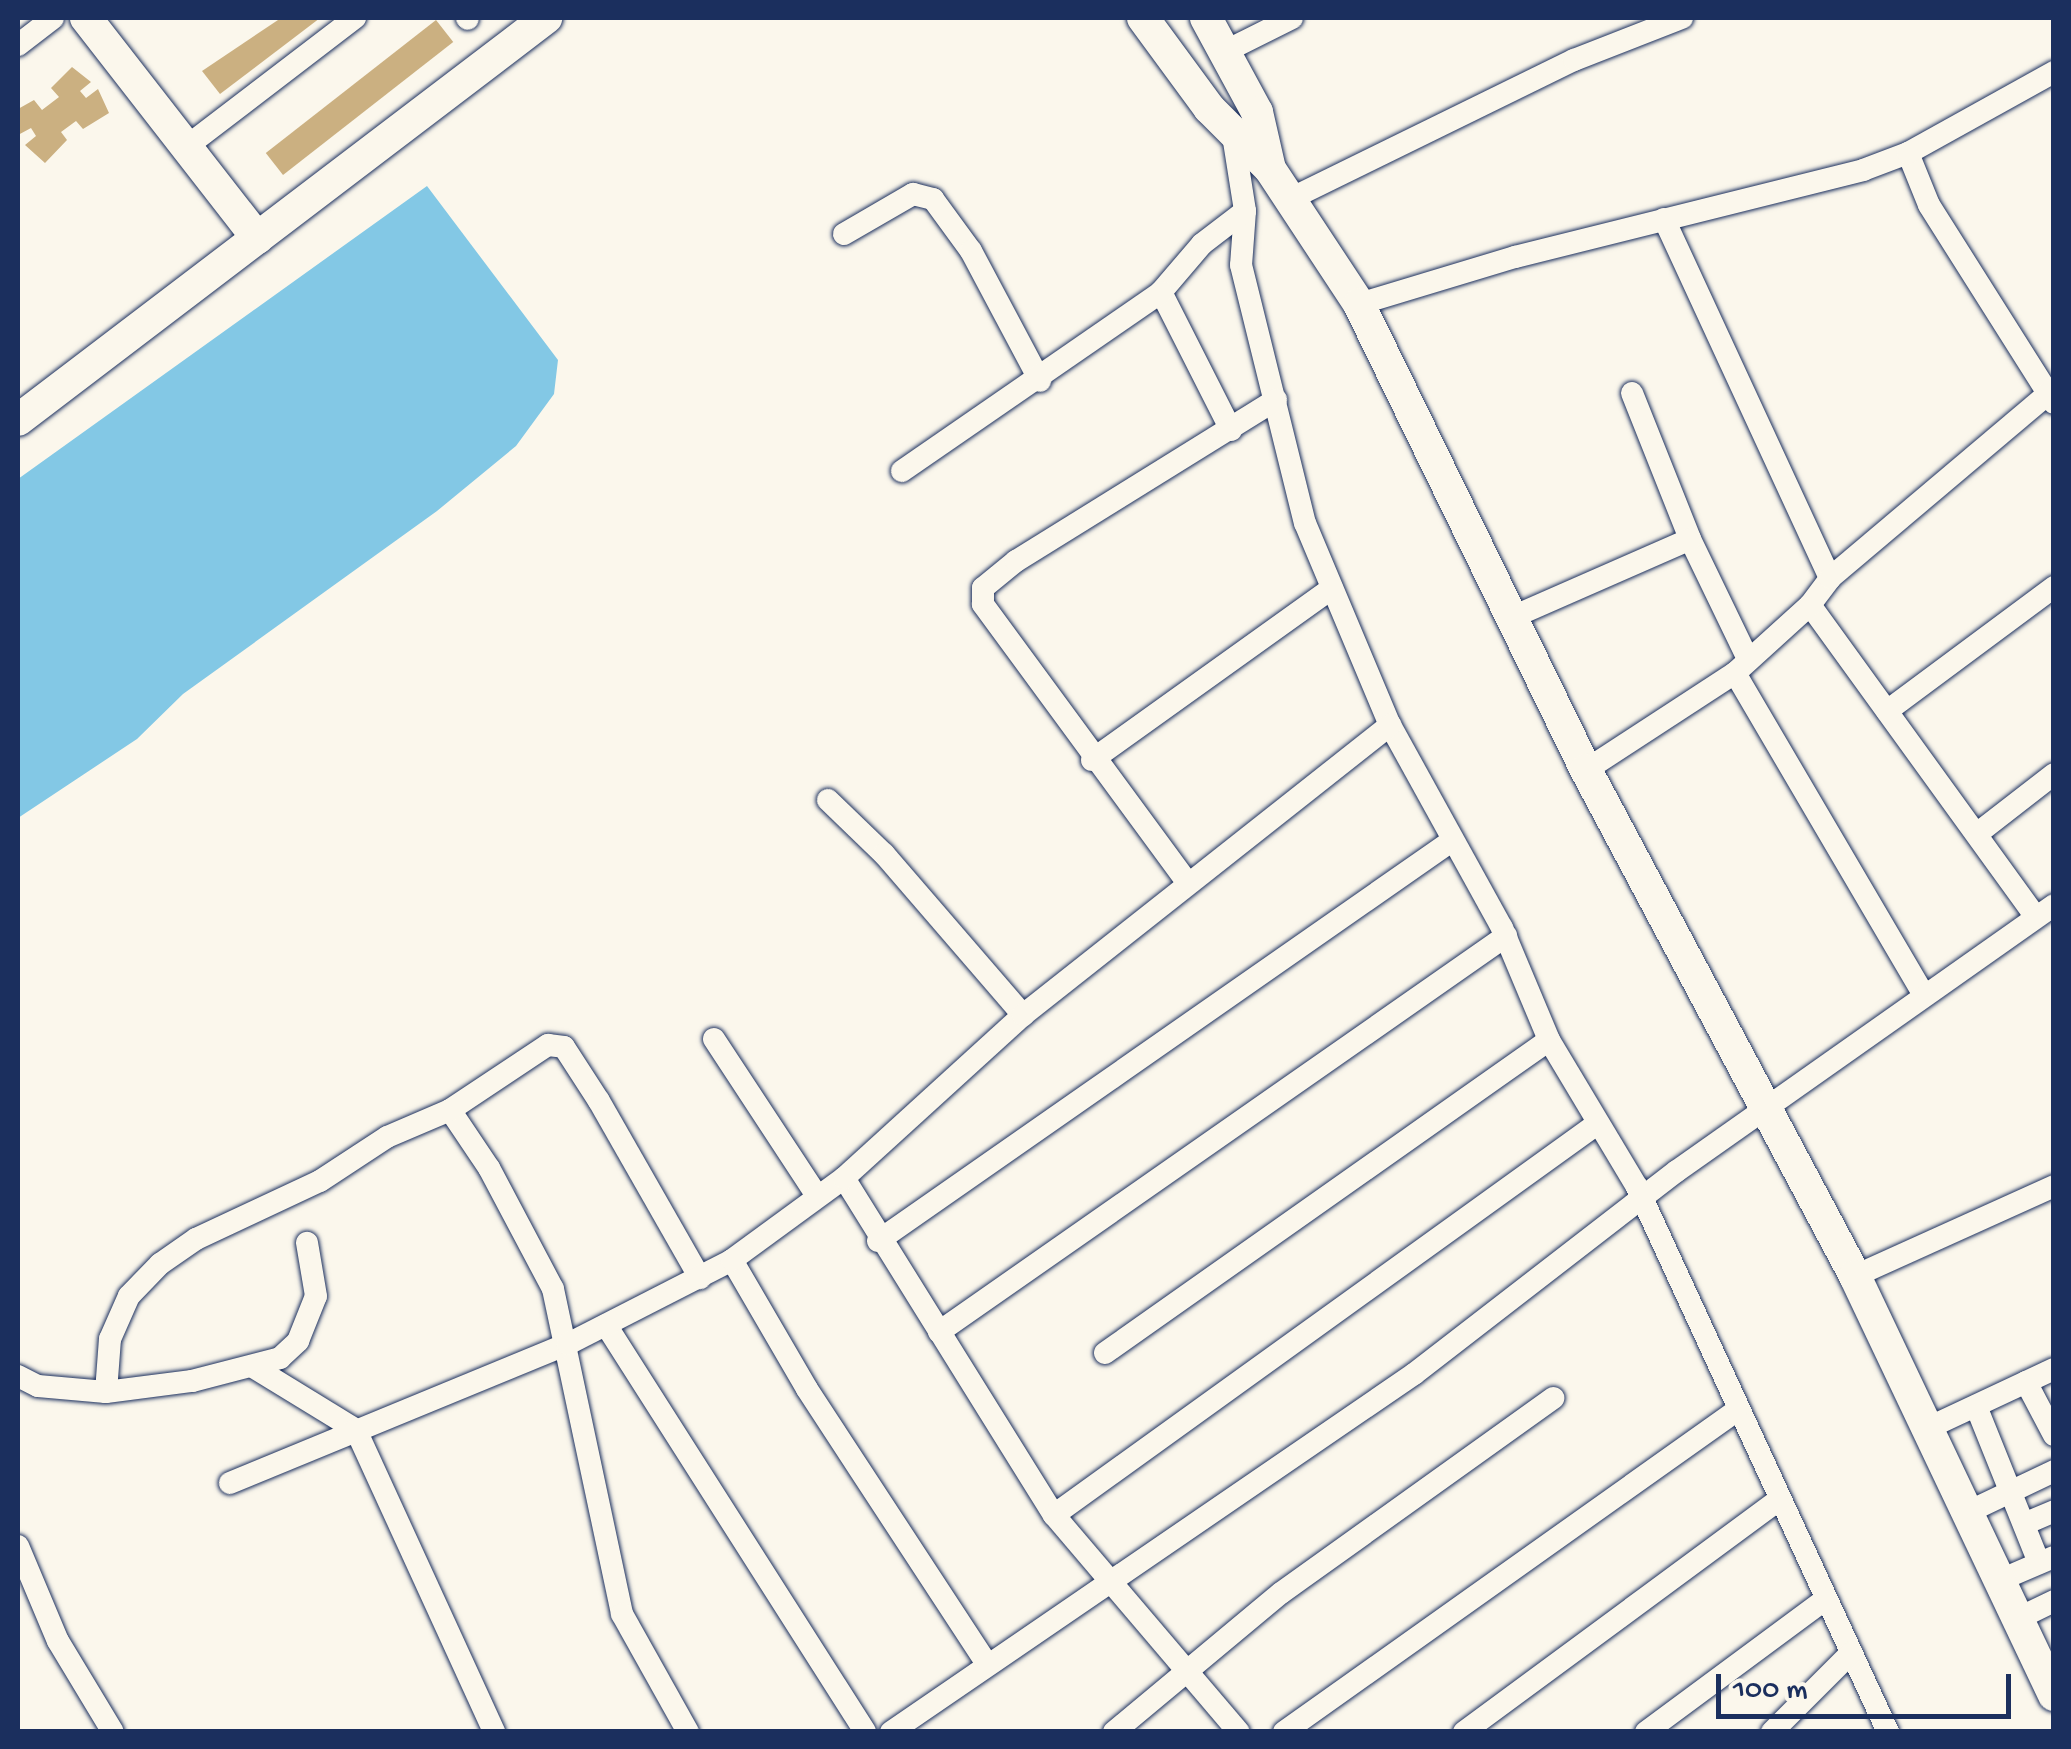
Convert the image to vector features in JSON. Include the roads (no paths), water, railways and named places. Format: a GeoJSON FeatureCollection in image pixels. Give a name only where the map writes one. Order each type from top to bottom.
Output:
{"type":"FeatureCollection","features":[{"type":"Feature","properties":{"kind":"street"},"geometry":{"type":"LineString","coordinates":[[18,45],[53,18]]}},
{"type":"Feature","properties":{"kind":"street"},"geometry":{"type":"LineString","coordinates":[[86,18],[258,238]]}},
{"type":"Feature","properties":{"kind":"street"},"geometry":{"type":"LineString","coordinates":[[186,146],[355,18]]}},
{"type":"Feature","properties":{"kind":"street"},"geometry":{"type":"LineString","coordinates":[[18,420],[546,18]]}},
{"type":"Feature","properties":{"kind":"street"},"geometry":{"type":"LineString","coordinates":[[1143,18],[1234,135],[1270,169],[1360,304],[1515,616],[1586,770],[1769,1108],[1928,1428],[1998,1582],[2049,1675]]}},
{"type":"Feature","properties":{"kind":"street"},"geometry":{"type":"LineString","coordinates":[[1206,18],[1257,112],[1270,169]]}},
{"type":"Feature","properties":{"kind":"street"},"geometry":{"type":"LineString","coordinates":[[1224,52],[1292,18]]}},
{"type":"Feature","properties":{"kind":"street"},"geometry":{"type":"LineString","coordinates":[[1290,199],[1574,60],[1682,18]]}},
{"type":"Feature","properties":{"kind":"street"},"geometry":{"type":"LineString","coordinates":[[1360,304],[1908,153],[2054,72]]}},
{"type":"Feature","properties":{"kind":"street"},"geometry":{"type":"LineString","coordinates":[[1234,135],[1245,211],[1241,266],[1296,492],[1332,588],[1390,726],[1450,842],[1506,936],[1550,1040],[1642,1200],[1736,1412],[1888,1732]]}},
{"type":"Feature","properties":{"kind":"street"},"geometry":{"type":"LineString","coordinates":[[1586,770],[1741,665],[1810,605],[1830,578],[2051,395],[1929,205],[1908,153]]}},
{"type":"Feature","properties":{"kind":"street"},"geometry":{"type":"LineString","coordinates":[[844,234],[913,194],[933,199],[972,251],[1040,381]]}},
{"type":"Feature","properties":{"kind":"street"},"geometry":{"type":"LineString","coordinates":[[902,470],[1040,381],[1160,292],[1202,244],[1245,211]]}},
{"type":"Feature","properties":{"kind":"street"},"geometry":{"type":"LineString","coordinates":[[1664,219],[1830,578]]}},
{"type":"Feature","properties":{"kind":"street"},"geometry":{"type":"LineString","coordinates":[[1160,292],[1231,430]]}},
{"type":"Feature","properties":{"kind":"street"},"geometry":{"type":"LineString","coordinates":[[1632,392],[1741,665],[1924,995]]}},
{"type":"Feature","properties":{"kind":"street"},"geometry":{"type":"LineString","coordinates":[[1186,882],[1092,760],[983,604],[983,588],[1016,560],[1276,400]]}},
{"type":"Feature","properties":{"kind":"street"},"geometry":{"type":"LineString","coordinates":[[1515,616],[1690,540]]}},
{"type":"Feature","properties":{"kind":"street"},"geometry":{"type":"LineString","coordinates":[[1887,711],[2054,587]]}},
{"type":"Feature","properties":{"kind":"street"},"geometry":{"type":"LineString","coordinates":[[1092,760],[1332,588]]}},
{"type":"Feature","properties":{"kind":"street"},"geometry":{"type":"LineString","coordinates":[[890,1732],[1414,1374],[1642,1200],[2045,911],[1978,833],[1810,605]]}},
{"type":"Feature","properties":{"kind":"street"},"geometry":{"type":"LineString","coordinates":[[230,1484],[568,1344],[732,1260],[844,1178],[1023,1015],[1186,882],[1390,726]]}},
{"type":"Feature","properties":{"kind":"street"},"geometry":{"type":"LineString","coordinates":[[1978,833],[2054,774]]}},
{"type":"Feature","properties":{"kind":"street"},"geometry":{"type":"LineString","coordinates":[[828,800],[884,854],[1023,1015]]}},
{"type":"Feature","properties":{"kind":"street"},"geometry":{"type":"LineString","coordinates":[[878,1241],[1450,842]]}},
{"type":"Feature","properties":{"kind":"street"},"geometry":{"type":"LineString","coordinates":[[939,1332],[1506,936]]}},
{"type":"Feature","properties":{"kind":"street"},"geometry":{"type":"LineString","coordinates":[[714,1039],[817,1196]]}},
{"type":"Feature","properties":{"kind":"street"},"geometry":{"type":"LineString","coordinates":[[1105,1352],[1550,1040]]}},
{"type":"Feature","properties":{"kind":"street"},"geometry":{"type":"LineString","coordinates":[[106,1392],[110,1339],[129,1296],[160,1264],[196,1238],[320,1182],[388,1137],[450,1110],[548,1045],[564,1048],[700,1278]]}},
{"type":"Feature","properties":{"kind":"street"},"geometry":{"type":"LineString","coordinates":[[450,1110],[528,1237],[568,1344],[622,1614],[688,1732]]}},
{"type":"Feature","properties":{"kind":"street"},"geometry":{"type":"LineString","coordinates":[[1054,1515],[1597,1124]]}},
{"type":"Feature","properties":{"kind":"street"},"geometry":{"type":"LineString","coordinates":[[844,1178],[878,1241],[1054,1515],[1240,1732]]}},
{"type":"Feature","properties":{"kind":"street"},"geometry":{"type":"LineString","coordinates":[[1854,1276],[2054,1186]]}},
{"type":"Feature","properties":{"kind":"street"},"geometry":{"type":"LineString","coordinates":[[18,1376],[38,1386],[106,1392],[255,1368],[280,1358],[310,1320],[316,1296],[307,1243]]}},
{"type":"Feature","properties":{"kind":"street"},"geometry":{"type":"LineString","coordinates":[[732,1260],[807,1389],[986,1664]]}},
{"type":"Feature","properties":{"kind":"street"},"geometry":{"type":"LineString","coordinates":[[606,1324],[865,1732]]}},
{"type":"Feature","properties":{"kind":"street"},"geometry":{"type":"LineString","coordinates":[[255,1368],[356,1430],[494,1732]]}},
{"type":"Feature","properties":{"kind":"street"},"geometry":{"type":"LineString","coordinates":[[1928,1428],[2054,1370]]}},
{"type":"Feature","properties":{"kind":"street"},"geometry":{"type":"LineString","coordinates":[[2026,1382],[2054,1435]]}},
{"type":"Feature","properties":{"kind":"street"},"geometry":{"type":"LineString","coordinates":[[1114,1732],[1281,1593],[1553,1398]]}},
{"type":"Feature","properties":{"kind":"street"},"geometry":{"type":"LineString","coordinates":[[1976,1406],[2024,1524],[2046,1560],[1998,1582]]}},
{"type":"Feature","properties":{"kind":"street"},"geometry":{"type":"LineString","coordinates":[[1284,1732],[1736,1412]]}},
{"type":"Feature","properties":{"kind":"street"},"geometry":{"type":"LineString","coordinates":[[1966,1513],[2054,1472]]}},
{"type":"Feature","properties":{"kind":"street"},"geometry":{"type":"LineString","coordinates":[[1464,1732],[1779,1500]]}},
{"type":"Feature","properties":{"kind":"street"},"geometry":{"type":"LineString","coordinates":[[2024,1524],[2054,1512]]}},
{"type":"Feature","properties":{"kind":"street"},"geometry":{"type":"LineString","coordinates":[[18,1546],[58,1642],[113,1732]]}},
{"type":"Feature","properties":{"kind":"street"},"geometry":{"type":"LineString","coordinates":[[1646,1732],[1826,1599]]}},
{"type":"Feature","properties":{"kind":"street"},"geometry":{"type":"LineString","coordinates":[[2017,1619],[2054,1601]]}},
{"type":"Feature","properties":{"kind":"street"},"geometry":{"type":"LineString","coordinates":[[1772,1732],[1852,1653]]}},
{"type":"Feature","properties":{"kind":"water"},"geometry":{"type":"Polygon","coordinates":[[[427,186],[558,360],[554,394],[516,446],[437,511],[183,694],[137,739],[18,818],[18,479],[427,186]]]}}]}
